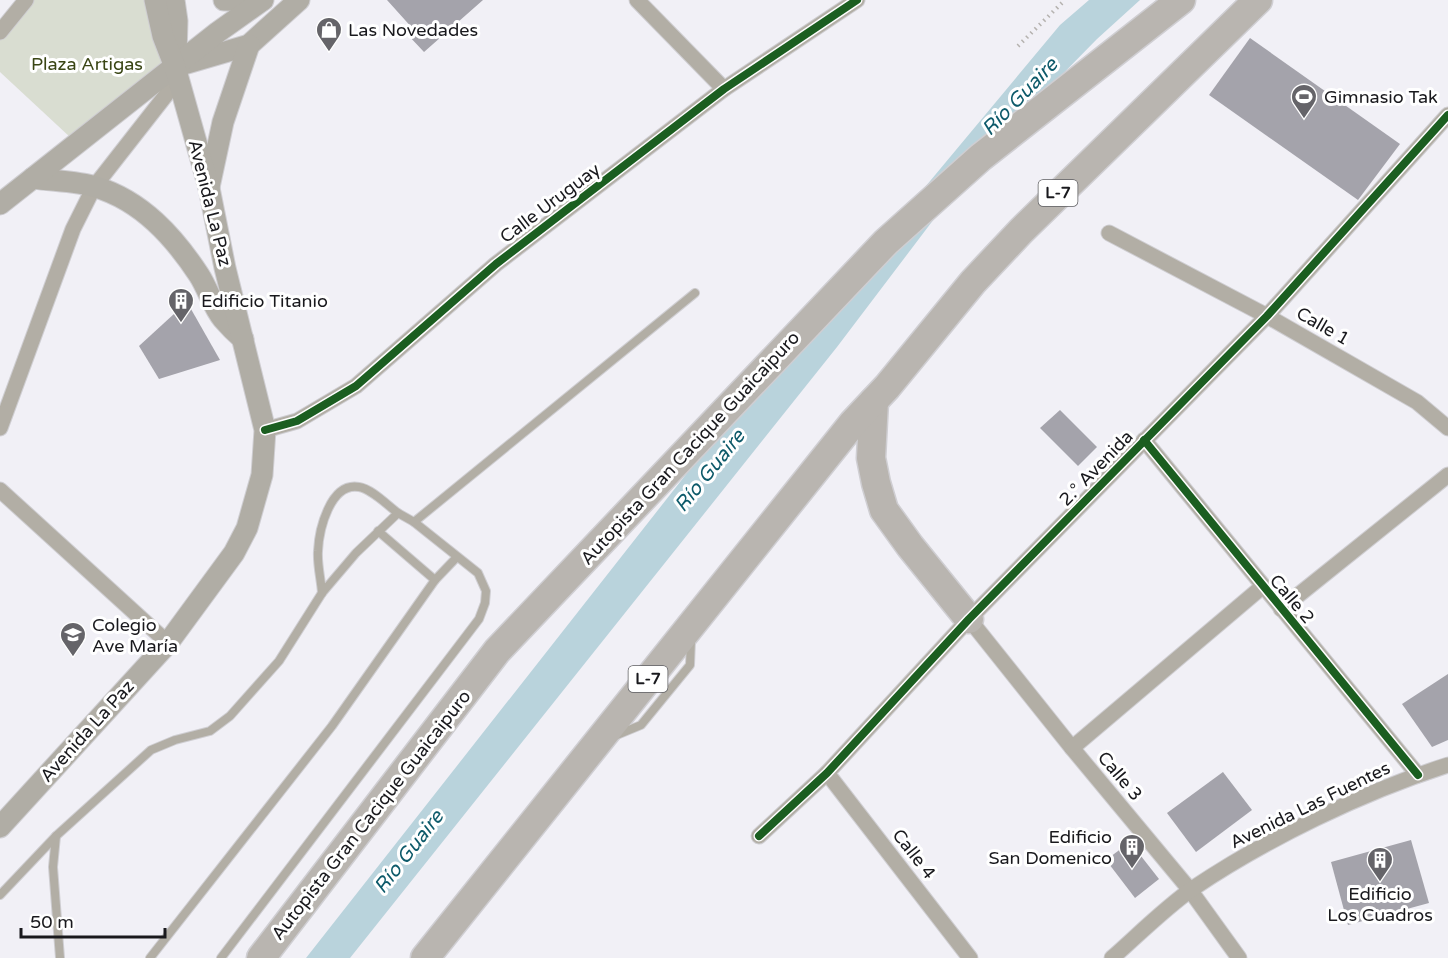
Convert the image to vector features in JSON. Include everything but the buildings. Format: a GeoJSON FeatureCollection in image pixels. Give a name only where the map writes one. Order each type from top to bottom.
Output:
{"type":"FeatureCollection","features":[{"type":"Feature","properties":{"kind":"highway","name":"Autopista Gran Cacique Guaicaipuro"},"geometry":{"type":"LineString","coordinates":[[261,958],[497,651],[886,242],[981,157],[1181,0]]}},
{"type":"Feature","properties":{"kind":"highway","name":"L-7"},"geometry":{"type":"LineString","coordinates":[[425,958],[853,423],[973,282],[1021,231],[1258,0]]}},
{"type":"Feature","properties":{"kind":"highway"},"geometry":{"type":"LineString","coordinates":[[874,401],[871,458],[884,510],[969,620]]}},
{"type":"Feature","properties":{"kind":"main road"},"geometry":{"type":"LineString","coordinates":[[155,0],[163,36],[175,67]]}},
{"type":"Feature","properties":{"kind":"main road"},"geometry":{"type":"LineString","coordinates":[[174,0],[177,21],[175,67]]}},
{"type":"Feature","properties":{"kind":"main road"},"geometry":{"type":"LineString","coordinates":[[224,0],[262,0]]}},
{"type":"Feature","properties":{"kind":"main road"},"geometry":{"type":"LineString","coordinates":[[0,204],[262,0]]}},
{"type":"Feature","properties":{"kind":"main road"},"geometry":{"type":"LineString","coordinates":[[175,67],[249,45],[299,0]]}},
{"type":"Feature","properties":{"kind":"main road"},"geometry":{"type":"LineString","coordinates":[[209,188],[223,122],[249,45]]}},
{"type":"Feature","properties":{"kind":"main road","name":"Avenida La Paz"},"geometry":{"type":"LineString","coordinates":[[0,827],[168,643],[234,553],[248,528],[262,475],[265,430],[225,268],[209,188],[175,67]]}},
{"type":"Feature","properties":{"kind":"main road","name":"Avenida La Paz"},"geometry":{"type":"LineString","coordinates":[[33,178],[94,187],[114,194],[138,207],[168,233],[205,284],[222,318],[243,339]]}},
{"type":"Feature","properties":{"kind":"street"},"geometry":{"type":"LineString","coordinates":[[0,32],[26,0]]}},
{"type":"Feature","properties":{"kind":"street"},"geometry":{"type":"LineString","coordinates":[[637,0],[724,89]]}},
{"type":"Feature","properties":{"kind":"street","name":"Calle Uruguay"},"geometry":{"type":"LineString","coordinates":[[265,430],[297,421],[356,386],[496,264],[724,89],[857,0]]}},
{"type":"Feature","properties":{"kind":"street"},"geometry":{"type":"LineString","coordinates":[[0,428],[73,229],[94,187],[166,95],[175,67]]}},
{"type":"Feature","properties":{"kind":"street","name":"2.° Avenida"},"geometry":{"type":"LineString","coordinates":[[759,836],[826,773],[969,620],[1268,316],[1447,119]]}},
{"type":"Feature","properties":{"kind":"street","name":"Calle 1"},"geometry":{"type":"LineString","coordinates":[[1109,232],[1268,316],[1417,402],[1448,428]]}},
{"type":"Feature","properties":{"kind":"street","name":"Calle 2"},"geometry":{"type":"LineString","coordinates":[[1144,441],[1418,775]]}},
{"type":"Feature","properties":{"kind":"street"},"geometry":{"type":"LineString","coordinates":[[1281,609],[1448,475]]}},
{"type":"Feature","properties":{"kind":"street"},"geometry":{"type":"LineString","coordinates":[[0,490],[168,643]]}},
{"type":"Feature","properties":{"kind":"street"},"geometry":{"type":"LineString","coordinates":[[1072,748],[1262,586]]}},
{"type":"Feature","properties":{"kind":"street","name":"Calle 3"},"geometry":{"type":"LineString","coordinates":[[969,620],[1190,890],[1239,958]]}},
{"type":"Feature","properties":{"kind":"street","name":"Avenida Las Fuentes"},"geometry":{"type":"LineString","coordinates":[[1112,958],[1190,890],[1246,856],[1302,826],[1418,775],[1448,765]]}},
{"type":"Feature","properties":{"kind":"street","name":"Calle 4"},"geometry":{"type":"LineString","coordinates":[[826,773],[970,958]]}},
{"type":"Feature","properties":{"kind":"lane"},"geometry":{"type":"LineString","coordinates":[[414,522],[695,293]]}},
{"type":"Feature","properties":{"kind":"lane"},"geometry":{"type":"LineString","coordinates":[[221,958],[479,619],[485,603],[486,591],[478,573],[414,522],[361,487],[350,486],[342,489],[335,498],[322,524],[317,553],[322,593]]}},
{"type":"Feature","properties":{"kind":"lane"},"geometry":{"type":"LineString","coordinates":[[0,895],[56,837],[151,750],[175,740],[210,731],[230,716],[279,661],[322,593],[356,553],[398,513]]}},
{"type":"Feature","properties":{"kind":"lane"},"geometry":{"type":"LineString","coordinates":[[378,531],[435,580]]}},
{"type":"Feature","properties":{"kind":"lane"},"geometry":{"type":"LineString","coordinates":[[150,958],[332,726],[435,580],[457,557]]}},
{"type":"Feature","properties":{"kind":"lane"},"geometry":{"type":"LineString","coordinates":[[56,837],[53,867],[60,958]]}},
{"type":"Feature","properties":{"kind":"path"},"geometry":{"type":"LineString","coordinates":[[1018,46],[1065,0]]}},
{"type":"Feature","properties":{"kind":"green space","name":"Plaza Artigas"},"geometry":{"type":"Polygon","coordinates":[[[33,0],[151,0],[168,82],[85,151],[0,72],[0,35],[33,0]]]}},
{"type":"Feature","properties":{"kind":"water","name":"Río Guaire"},"geometry":{"type":"Polygon","coordinates":[[[1089,0],[1140,0],[1097,39],[981,157],[837,347],[350,958],[306,958],[691,468],[1060,25],[1089,0]]]}},
{"type":"Feature","properties":{"kind":"cycle path"},"geometry":{"type":"LineString","coordinates":[[265,430],[297,421],[356,386],[496,264],[724,89],[857,0]]}},
{"type":"Feature","properties":{"kind":"cycle path"},"geometry":{"type":"LineString","coordinates":[[759,836],[827,773],[969,619],[1267,316],[1448,115]]}},
{"type":"Feature","properties":{"kind":"cycle path"},"geometry":{"type":"LineString","coordinates":[[1144,440],[1418,775]]}},
{"type":"Feature","properties":{"kind":"place","name":"Las Novedades"},"geometry":{"type":"Point","coordinates":[329,53]}},
{"type":"Feature","properties":{"kind":"place","name":"Gimnasio Tak"},"geometry":{"type":"Point","coordinates":[1304,120]}},
{"type":"Feature","properties":{"kind":"place","name":"Edificio Titanio"},"geometry":{"type":"Point","coordinates":[181,324]}},
{"type":"Feature","properties":{"kind":"place","name":"Colegio Ave María"},"geometry":{"type":"Point","coordinates":[73,658]}},
{"type":"Feature","properties":{"kind":"place","name":"Edificio San Domenico"},"geometry":{"type":"Point","coordinates":[1132,870]}},
{"type":"Feature","properties":{"kind":"place","name":"Edificio Los Cuadros"},"geometry":{"type":"Point","coordinates":[1380,883]}}]}
